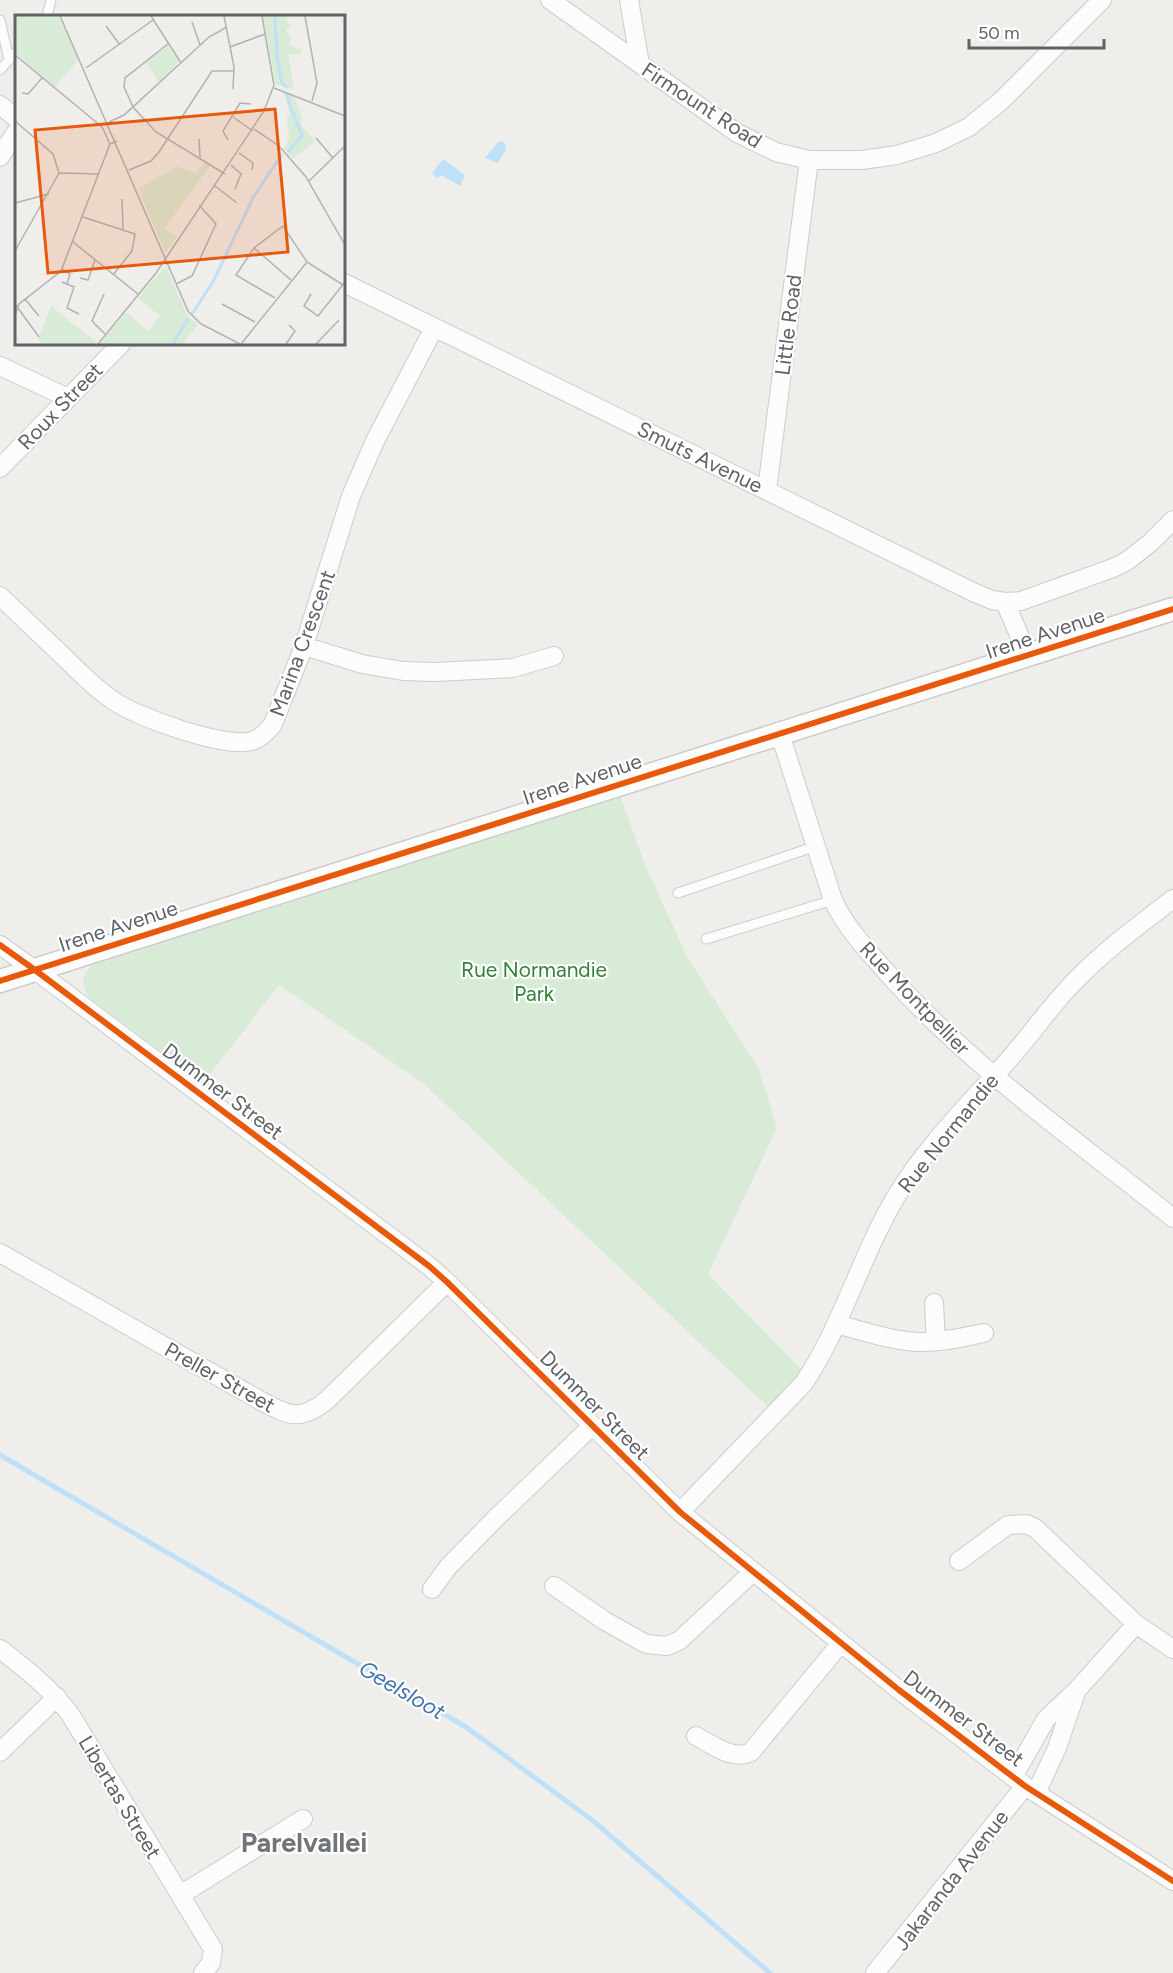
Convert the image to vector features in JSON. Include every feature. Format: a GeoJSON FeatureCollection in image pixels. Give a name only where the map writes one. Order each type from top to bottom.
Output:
{"type":"FeatureCollection","features":[{"type":"Feature","properties":{"kind":"street","name":"Firmount Road"},"geometry":{"type":"LineString","coordinates":[[550,0],[737,133],[777,152],[810,160],[861,160],[897,155],[936,143],[969,126],[1001,101],[1102,0]]}},
{"type":"Feature","properties":{"kind":"street"},"geometry":{"type":"LineString","coordinates":[[629,0],[640,64]]}},
{"type":"Feature","properties":{"kind":"street"},"geometry":{"type":"LineString","coordinates":[[0,105],[15,117]]}},
{"type":"Feature","properties":{"kind":"street"},"geometry":{"type":"LineString","coordinates":[[0,157],[15,134]]}},
{"type":"Feature","properties":{"kind":"street","name":"Little Road"},"geometry":{"type":"LineString","coordinates":[[767,490],[810,160]]}},
{"type":"Feature","properties":{"kind":"street","name":"Smuts Avenue"},"geometry":{"type":"LineString","coordinates":[[345,284],[974,592],[992,600],[1005,602]]}},
{"type":"Feature","properties":{"kind":"street","name":"Marina Crescent"},"geometry":{"type":"LineString","coordinates":[[0,596],[96,688],[115,703],[163,723],[219,741],[252,741],[266,733],[273,724],[304,646],[351,496],[375,441],[434,328]]}},
{"type":"Feature","properties":{"kind":"street","name":"Roux Street"},"geometry":{"type":"LineString","coordinates":[[0,468],[120,345]]}},
{"type":"Feature","properties":{"kind":"street"},"geometry":{"type":"LineString","coordinates":[[0,366],[68,398]]}},
{"type":"Feature","properties":{"kind":"street"},"geometry":{"type":"LineString","coordinates":[[1028,656],[1005,602],[1021,601],[1120,565],[1139,552],[1173,520]]}},
{"type":"Feature","properties":{"kind":"street","name":"Irene Avenue"},"geometry":{"type":"LineString","coordinates":[[0,981],[1173,609]]}},
{"type":"Feature","properties":{"kind":"street"},"geometry":{"type":"LineString","coordinates":[[304,646],[362,664],[403,671],[513,669],[554,656]]}},
{"type":"Feature","properties":{"kind":"street","name":"Rue Montpellier"},"geometry":{"type":"LineString","coordinates":[[780,734],[833,900],[842,919],[853,934],[906,994],[964,1051],[1173,1218]]}},
{"type":"Feature","properties":{"kind":"street","name":"Rue Normandie"},"geometry":{"type":"LineString","coordinates":[[680,1512],[804,1383],[836,1324],[883,1220],[897,1194],[923,1158],[1076,980],[1127,934],[1173,899]]}},
{"type":"Feature","properties":{"kind":"street","name":"Dummer Street"},"geometry":{"type":"LineString","coordinates":[[0,945],[447,1282],[680,1512],[841,1643],[1024,1785],[1173,1881]]}},
{"type":"Feature","properties":{"kind":"street","name":"Preller Street"},"geometry":{"type":"LineString","coordinates":[[0,1253],[263,1402],[296,1415],[309,1413],[326,1401],[447,1282]]}},
{"type":"Feature","properties":{"kind":"street"},"geometry":{"type":"LineString","coordinates":[[934,1303],[936,1341]]}},
{"type":"Feature","properties":{"kind":"street"},"geometry":{"type":"LineString","coordinates":[[836,1324],[901,1340],[936,1341],[984,1333]]}},
{"type":"Feature","properties":{"kind":"street"},"geometry":{"type":"LineString","coordinates":[[432,1589],[448,1567],[496,1518],[592,1426]]}},
{"type":"Feature","properties":{"kind":"street"},"geometry":{"type":"LineString","coordinates":[[959,1561],[1008,1526],[1026,1524],[1035,1528],[1136,1623],[1173,1649]]}},
{"type":"Feature","properties":{"kind":"street"},"geometry":{"type":"LineString","coordinates":[[554,1586],[605,1621],[646,1644],[668,1646],[687,1634],[753,1572]]}},
{"type":"Feature","properties":{"kind":"street"},"geometry":{"type":"LineString","coordinates":[[1024,1785],[1046,1719],[1077,1690],[1136,1623]]}},
{"type":"Feature","properties":{"kind":"street"},"geometry":{"type":"LineString","coordinates":[[696,1736],[734,1755],[743,1756],[750,1752],[841,1643]]}},
{"type":"Feature","properties":{"kind":"street","name":"Libertas Street"},"geometry":{"type":"LineString","coordinates":[[0,1649],[41,1681],[70,1714],[213,1949],[207,1968]]}},
{"type":"Feature","properties":{"kind":"street"},"geometry":{"type":"LineString","coordinates":[[1024,1785],[1057,1748],[1077,1690]]}},
{"type":"Feature","properties":{"kind":"street"},"geometry":{"type":"LineString","coordinates":[[0,1752],[57,1697]]}},
{"type":"Feature","properties":{"kind":"street","name":"Jakaranda Avenue"},"geometry":{"type":"LineString","coordinates":[[875,1973],[1024,1785]]}},
{"type":"Feature","properties":{"kind":"street"},"geometry":{"type":"LineString","coordinates":[[180,1895],[303,1819]]}},
{"type":"Feature","properties":{"kind":"lane"},"geometry":{"type":"LineString","coordinates":[[47,15],[51,0]]}},
{"type":"Feature","properties":{"kind":"lane"},"geometry":{"type":"LineString","coordinates":[[0,20],[9,60]]}},
{"type":"Feature","properties":{"kind":"lane"},"geometry":{"type":"LineString","coordinates":[[0,70],[15,53]]}},
{"type":"Feature","properties":{"kind":"lane"},"geometry":{"type":"LineString","coordinates":[[678,893],[816,846]]}},
{"type":"Feature","properties":{"kind":"lane"},"geometry":{"type":"LineString","coordinates":[[706,939],[833,900]]}},
{"type":"Feature","properties":{"kind":"green space","name":"Rue Normandie Park"},"geometry":{"type":"Polygon","coordinates":[[[620,796],[646,867],[687,957],[759,1069],[777,1128],[708,1274],[803,1371],[768,1407],[423,1083],[279,985],[203,1083],[90,998],[84,986],[85,974],[91,966],[620,796]]]}},
{"type":"Feature","properties":{"kind":"water"},"geometry":{"type":"Polygon","coordinates":[[[504,141],[506,150],[498,163],[485,158],[498,142],[504,141]]]}},
{"type":"Feature","properties":{"kind":"water"},"geometry":{"type":"Polygon","coordinates":[[[443,159],[465,175],[460,186],[442,175],[437,178],[432,173],[443,159]]]}},
{"type":"Feature","properties":{"kind":"waterway","name":"Geelsloot"},"geometry":{"type":"LineString","coordinates":[[0,1455],[466,1727],[592,1820],[770,1973]]}},
{"type":"Feature","properties":{"kind":"cycle path"},"geometry":{"type":"LineString","coordinates":[[0,981],[1173,609]]}},
{"type":"Feature","properties":{"kind":"cycle path"},"geometry":{"type":"LineString","coordinates":[[0,945],[429,1266],[680,1512],[899,1690],[1025,1786],[1173,1881]]}},
{"type":"Feature","properties":{"kind":"district","name":"Parelvallei"},"geometry":{"type":"Point","coordinates":[304,1842]}}]}
